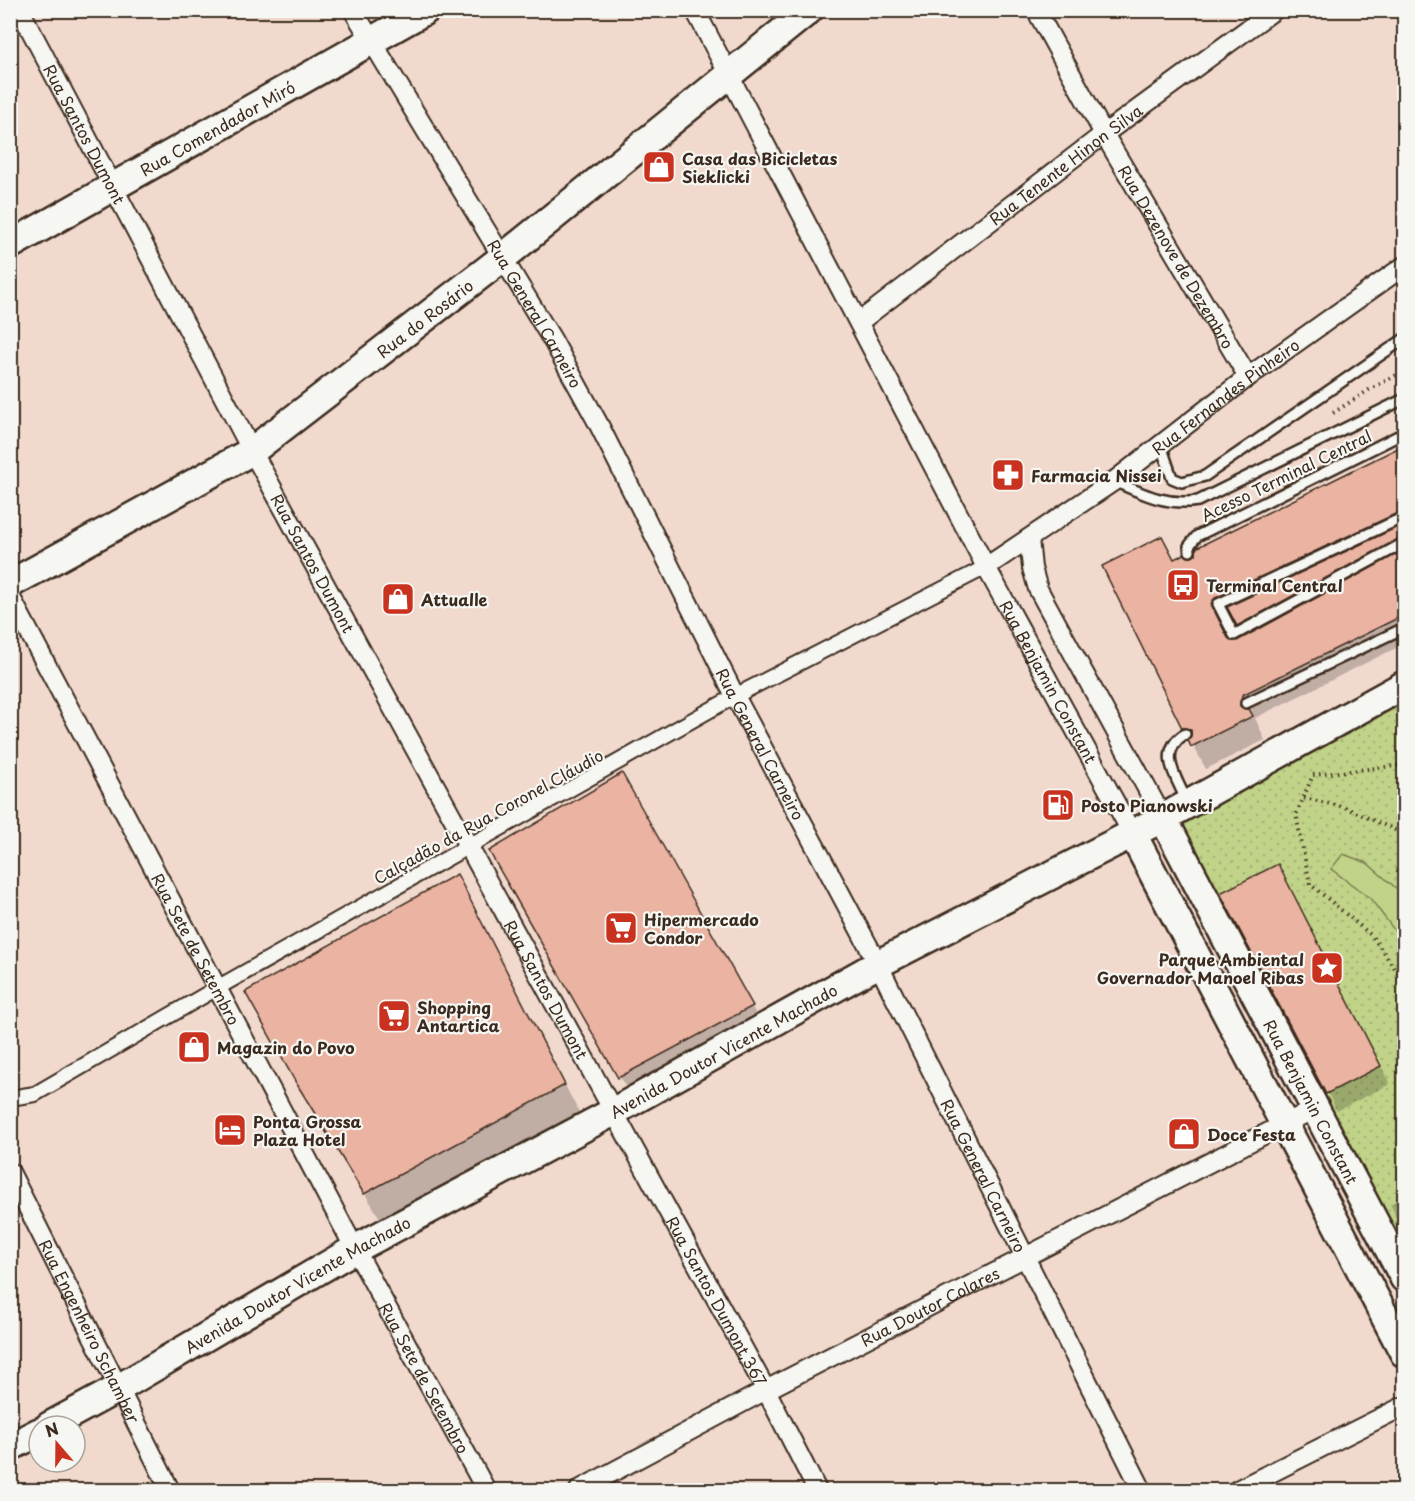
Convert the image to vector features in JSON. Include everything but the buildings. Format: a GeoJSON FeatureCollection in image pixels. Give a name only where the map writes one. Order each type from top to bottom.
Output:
{"type":"FeatureCollection","features":[{"type":"Feature","properties":{"kind":"main road","name":"Rua Comendador Miró"},"geometry":{"type":"LineString","coordinates":[[10,245],[426,10]]}},
{"type":"Feature","properties":{"kind":"main road","name":"Rua do Rosário"},"geometry":{"type":"LineString","coordinates":[[10,584],[252,451],[501,259],[810,10]]}},
{"type":"Feature","properties":{"kind":"main road","name":"Avenida Doutor Vicente Machado"},"geometry":{"type":"LineString","coordinates":[[71,1414],[355,1249],[613,1112],[878,964],[1163,818],[1404,685]]}},
{"type":"Feature","properties":{"kind":"main road","name":"Rua Benjamin Constant"},"geometry":{"type":"LineString","coordinates":[[1163,818],[1404,1278]]}},
{"type":"Feature","properties":{"kind":"main road","name":"Rua Benjamin Constant"},"geometry":{"type":"LineString","coordinates":[[1132,833],[1404,1353]]}},
{"type":"Feature","properties":{"kind":"main road"},"geometry":{"type":"LineString","coordinates":[[10,1447],[27,1438]]}},
{"type":"Feature","properties":{"kind":"street","name":"Rua Santos Dumont"},"geometry":{"type":"LineString","coordinates":[[20,10],[111,187],[252,451],[613,1112]]}},
{"type":"Feature","properties":{"kind":"street","name":"Rua General Carneiro"},"geometry":{"type":"LineString","coordinates":[[353,10],[501,259],[553,341],[598,423],[735,696],[878,964],[1023,1258],[1142,1491]]}},
{"type":"Feature","properties":{"kind":"street","name":"Rua Benjamin Constant"},"geometry":{"type":"LineString","coordinates":[[694,10],[986,567],[1132,833]]}},
{"type":"Feature","properties":{"kind":"street","name":"Rua Dezenove de Dezembro"},"geometry":{"type":"LineString","coordinates":[[1036,10],[1104,134],[1248,377]]}},
{"type":"Feature","properties":{"kind":"street","name":"Rua Tenente Hinon Silva"},"geometry":{"type":"LineString","coordinates":[[859,322],[1104,134],[1274,10]]}},
{"type":"Feature","properties":{"kind":"street","name":"Rua Fernandes Pinheiro"},"geometry":{"type":"LineString","coordinates":[[986,567],[1114,482],[1248,377],[1404,266]]}},
{"type":"Feature","properties":{"kind":"street","name":"Rua Benjamin Constant"},"geometry":{"type":"LineString","coordinates":[[1029,539],[1032,568],[1045,604],[1163,818]]}},
{"type":"Feature","properties":{"kind":"street","name":"Calçadão da Rua Coronel Cláudio"},"geometry":{"type":"LineString","coordinates":[[10,1098],[35,1094],[217,988],[735,696],[986,567]]}},
{"type":"Feature","properties":{"kind":"street","name":"Rua Sete de Setembro"},"geometry":{"type":"LineString","coordinates":[[10,596],[355,1249],[486,1491]]}},
{"type":"Feature","properties":{"kind":"street","name":"Rua Doutor Colares"},"geometry":{"type":"LineString","coordinates":[[579,1491],[765,1390],[1314,1110]]}},
{"type":"Feature","properties":{"kind":"street","name":"Rua Santos Dumont,367"},"geometry":{"type":"LineString","coordinates":[[613,1112],[818,1491]]}},
{"type":"Feature","properties":{"kind":"street","name":"Rua Engenheiro Schamber"},"geometry":{"type":"LineString","coordinates":[[10,1172],[170,1491]]}},
{"type":"Feature","properties":{"kind":"street"},"geometry":{"type":"LineString","coordinates":[[1237,1491],[1404,1406]]}},
{"type":"Feature","properties":{"kind":"lane"},"geometry":{"type":"LineString","coordinates":[[1161,445],[1172,478],[1182,482],[1199,479],[1404,339]]}},
{"type":"Feature","properties":{"kind":"lane"},"geometry":{"type":"LineString","coordinates":[[1114,482],[1161,501],[1179,503],[1198,501],[1404,399]]}},
{"type":"Feature","properties":{"kind":"lane","name":"Acesso Terminal Central"},"geometry":{"type":"LineString","coordinates":[[1190,551],[1190,546],[1197,536],[1404,433]]}},
{"type":"Feature","properties":{"kind":"lane"},"geometry":{"type":"LineString","coordinates":[[1404,517],[1218,604],[1234,635],[1404,543]]}},
{"type":"Feature","properties":{"kind":"lane"},"geometry":{"type":"LineString","coordinates":[[1246,703],[1262,690],[1404,628]]}},
{"type":"Feature","properties":{"kind":"lane"},"geometry":{"type":"LineString","coordinates":[[1185,734],[1174,741],[1170,749],[1170,759],[1188,804]]}},
{"type":"Feature","properties":{"kind":"path"},"geometry":{"type":"LineString","coordinates":[[1330,416],[1368,390],[1404,371]]}},
{"type":"Feature","properties":{"kind":"path"},"geometry":{"type":"LineString","coordinates":[[1404,765],[1313,775],[1296,815],[1310,884],[1372,936],[1404,981]]}},
{"type":"Feature","properties":{"kind":"path"},"geometry":{"type":"LineString","coordinates":[[1304,798],[1344,807],[1404,834]]}},
{"type":"Feature","properties":{"kind":"shaded area"},"geometry":{"type":"Polygon","coordinates":[[[10,11],[1404,11],[1404,694],[1170,824],[1404,1270],[1404,1490],[11,1490],[10,11]]]}},
{"type":"Feature","properties":{"kind":"green space","name":"Parque Ambiental Governador Manoel Ribas"},"geometry":{"type":"Polygon","coordinates":[[[1404,703],[1404,1257],[1181,825],[1404,703]]]}},
{"type":"Feature","properties":{"kind":"green space"},"geometry":{"type":"Polygon","coordinates":[[[1343,854],[1367,863],[1404,895],[1404,943],[1370,898],[1331,869],[1343,854]]]}},
{"type":"Feature","properties":{"kind":"place","name":"Casa das Bicicletas Sieklicki"},"geometry":{"type":"Point","coordinates":[659,167]}},
{"type":"Feature","properties":{"kind":"place","name":"Farmacia Nissei"},"geometry":{"type":"Point","coordinates":[1008,475]}},
{"type":"Feature","properties":{"kind":"place","name":"Terminal Central"},"geometry":{"type":"Point","coordinates":[1183,585]}},
{"type":"Feature","properties":{"kind":"place","name":"Attualle"},"geometry":{"type":"Point","coordinates":[398,599]}},
{"type":"Feature","properties":{"kind":"place","name":"Posto Pianowski"},"geometry":{"type":"Point","coordinates":[1058,805]}},
{"type":"Feature","properties":{"kind":"place","name":"Hipermercado Condor"},"geometry":{"type":"Point","coordinates":[621,928]}},
{"type":"Feature","properties":{"kind":"place","name":"Parque Ambiental Governador Manoel Ribas"},"geometry":{"type":"Point","coordinates":[1327,968]}},
{"type":"Feature","properties":{"kind":"place","name":"Shopping Antartica"},"geometry":{"type":"Point","coordinates":[394,1016]}},
{"type":"Feature","properties":{"kind":"place","name":"Magazin do Povo"},"geometry":{"type":"Point","coordinates":[194,1047]}},
{"type":"Feature","properties":{"kind":"place","name":"Ponta Grossa Plaza Hotel"},"geometry":{"type":"Point","coordinates":[230,1130]}},
{"type":"Feature","properties":{"kind":"place","name":"Doce Festa"},"geometry":{"type":"Point","coordinates":[1184,1134]}}]}
